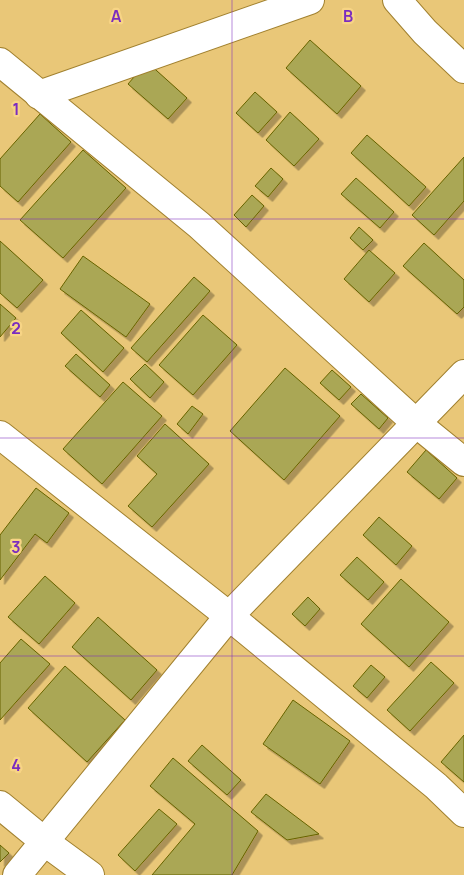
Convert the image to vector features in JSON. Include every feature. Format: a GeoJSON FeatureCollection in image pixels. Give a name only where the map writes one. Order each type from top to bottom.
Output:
{"type":"FeatureCollection","features":[{"type":"Feature","properties":{"kind":"street"},"geometry":{"type":"LineString","coordinates":[[39,95],[310,0]]}},
{"type":"Feature","properties":{"kind":"street"},"geometry":{"type":"LineString","coordinates":[[397,0],[425,32],[464,69]]}},
{"type":"Feature","properties":{"kind":"street"},"geometry":{"type":"LineString","coordinates":[[0,62],[199,225],[416,423],[464,462]]}},
{"type":"Feature","properties":{"kind":"street"},"geometry":{"type":"LineString","coordinates":[[17,875],[230,616],[464,374]]}},
{"type":"Feature","properties":{"kind":"street"},"geometry":{"type":"LineString","coordinates":[[0,435],[230,616],[436,786],[464,813]]}},
{"type":"Feature","properties":{"kind":"street"},"geometry":{"type":"LineString","coordinates":[[0,805],[45,842],[90,875]]}},
{"type":"Feature","properties":{"kind":"building"},"geometry":{"type":"Polygon","coordinates":[[[310,40],[361,86],[337,114],[286,68],[310,40]]]}},
{"type":"Feature","properties":{"kind":"building"},"geometry":{"type":"Polygon","coordinates":[[[147,62],[187,98],[168,119],[128,84],[147,62]]]}},
{"type":"Feature","properties":{"kind":"building"},"geometry":{"type":"Polygon","coordinates":[[[255,92],[277,112],[258,133],[236,113],[255,92]]]}},
{"type":"Feature","properties":{"kind":"building"},"geometry":{"type":"Polygon","coordinates":[[[290,112],[319,139],[294,166],[266,140],[290,112]]]}},
{"type":"Feature","properties":{"kind":"building"},"geometry":{"type":"Polygon","coordinates":[[[40,114],[71,142],[18,202],[0,186],[0,159],[40,114]]]}},
{"type":"Feature","properties":{"kind":"building"},"geometry":{"type":"Polygon","coordinates":[[[367,135],[426,187],[409,206],[351,153],[367,135]]]}},
{"type":"Feature","properties":{"kind":"building"},"geometry":{"type":"Polygon","coordinates":[[[83,150],[126,188],[63,258],[20,220],[83,150]]]}},
{"type":"Feature","properties":{"kind":"building"},"geometry":{"type":"Polygon","coordinates":[[[464,157],[464,201],[434,235],[412,215],[464,157]]]}},
{"type":"Feature","properties":{"kind":"building"},"geometry":{"type":"Polygon","coordinates":[[[271,168],[283,179],[268,197],[255,186],[271,168]]]}},
{"type":"Feature","properties":{"kind":"building"},"geometry":{"type":"Polygon","coordinates":[[[356,178],[394,212],[380,228],[341,194],[356,178]]]}},
{"type":"Feature","properties":{"kind":"building"},"geometry":{"type":"Polygon","coordinates":[[[252,195],[264,206],[246,227],[234,215],[252,195]]]}},
{"type":"Feature","properties":{"kind":"building"},"geometry":{"type":"Polygon","coordinates":[[[359,227],[373,240],[363,250],[350,238],[359,227]]]}},
{"type":"Feature","properties":{"kind":"building"},"geometry":{"type":"Polygon","coordinates":[[[0,241],[43,280],[17,308],[0,293],[0,241]]]}},
{"type":"Feature","properties":{"kind":"building"},"geometry":{"type":"Polygon","coordinates":[[[424,243],[464,280],[464,307],[457,314],[403,266],[424,243]]]}},
{"type":"Feature","properties":{"kind":"building"},"geometry":{"type":"Polygon","coordinates":[[[369,250],[395,273],[369,302],[344,279],[369,250]]]}},
{"type":"Feature","properties":{"kind":"building"},"geometry":{"type":"Polygon","coordinates":[[[83,256],[150,304],[126,337],[60,289],[83,256]]]}},
{"type":"Feature","properties":{"kind":"building"},"geometry":{"type":"Polygon","coordinates":[[[194,277],[210,291],[147,362],[131,348],[194,277]]]}},
{"type":"Feature","properties":{"kind":"building"},"geometry":{"type":"Polygon","coordinates":[[[0,304],[16,318],[0,337],[0,304]]]}},
{"type":"Feature","properties":{"kind":"building"},"geometry":{"type":"Polygon","coordinates":[[[81,310],[124,348],[103,372],[61,333],[81,310]]]}},
{"type":"Feature","properties":{"kind":"building"},"geometry":{"type":"Polygon","coordinates":[[[203,315],[237,345],[193,395],[159,365],[203,315]]]}},
{"type":"Feature","properties":{"kind":"building"},"geometry":{"type":"Polygon","coordinates":[[[76,354],[110,385],[100,397],[65,366],[76,354]]]}},
{"type":"Feature","properties":{"kind":"building"},"geometry":{"type":"Polygon","coordinates":[[[145,364],[164,382],[150,398],[130,379],[145,364]]]}},
{"type":"Feature","properties":{"kind":"building"},"geometry":{"type":"Polygon","coordinates":[[[285,368],[340,416],[284,480],[230,431],[285,368]]]}},
{"type":"Feature","properties":{"kind":"building"},"geometry":{"type":"Polygon","coordinates":[[[332,370],[351,387],[339,400],[320,383],[332,370]]]}},
{"type":"Feature","properties":{"kind":"building"},"geometry":{"type":"Polygon","coordinates":[[[123,382],[162,416],[102,484],[63,449],[123,382]]]}},
{"type":"Feature","properties":{"kind":"building"},"geometry":{"type":"Polygon","coordinates":[[[361,394],[388,418],[379,429],[351,404],[361,394]]]}},
{"type":"Feature","properties":{"kind":"building"},"geometry":{"type":"Polygon","coordinates":[[[192,406],[203,414],[188,434],[177,424],[192,406]]]}},
{"type":"Feature","properties":{"kind":"building"},"geometry":{"type":"Polygon","coordinates":[[[165,424],[209,464],[152,527],[128,506],[157,474],[137,456],[165,424]]]}},
{"type":"Feature","properties":{"kind":"building"},"geometry":{"type":"Polygon","coordinates":[[[426,450],[457,478],[439,499],[407,472],[426,450]]]}},
{"type":"Feature","properties":{"kind":"building"},"geometry":{"type":"Polygon","coordinates":[[[36,488],[69,513],[47,543],[35,534],[0,580],[0,535],[36,488]]]}},
{"type":"Feature","properties":{"kind":"building"},"geometry":{"type":"Polygon","coordinates":[[[379,517],[412,546],[396,565],[363,535],[379,517]]]}},
{"type":"Feature","properties":{"kind":"building"},"geometry":{"type":"Polygon","coordinates":[[[357,557],[384,582],[368,600],[340,575],[357,557]]]}},
{"type":"Feature","properties":{"kind":"building"},"geometry":{"type":"Polygon","coordinates":[[[45,576],[75,603],[39,644],[8,617],[45,576]]]}},
{"type":"Feature","properties":{"kind":"building"},"geometry":{"type":"Polygon","coordinates":[[[401,579],[449,622],[409,667],[361,624],[401,579]]]}},
{"type":"Feature","properties":{"kind":"building"},"geometry":{"type":"Polygon","coordinates":[[[308,597],[320,609],[305,626],[292,614],[308,597]]]}},
{"type":"Feature","properties":{"kind":"building"},"geometry":{"type":"Polygon","coordinates":[[[98,617],[157,670],[131,700],[72,647],[98,617]]]}},
{"type":"Feature","properties":{"kind":"building"},"geometry":{"type":"Polygon","coordinates":[[[21,639],[50,664],[0,720],[0,663],[21,639]]]}},
{"type":"Feature","properties":{"kind":"building"},"geometry":{"type":"Polygon","coordinates":[[[431,662],[454,683],[410,731],[387,710],[431,662]]]}},
{"type":"Feature","properties":{"kind":"building"},"geometry":{"type":"Polygon","coordinates":[[[371,665],[385,677],[367,698],[353,686],[371,665]]]}},
{"type":"Feature","properties":{"kind":"building"},"geometry":{"type":"Polygon","coordinates":[[[65,666],[125,720],[87,762],[28,708],[65,666]]]}},
{"type":"Feature","properties":{"kind":"building"},"geometry":{"type":"Polygon","coordinates":[[[293,700],[350,741],[320,784],[263,744],[293,700]]]}},
{"type":"Feature","properties":{"kind":"building"},"geometry":{"type":"Polygon","coordinates":[[[464,735],[464,782],[441,762],[464,735]]]}},
{"type":"Feature","properties":{"kind":"building"},"geometry":{"type":"Polygon","coordinates":[[[202,745],[241,780],[227,795],[188,761],[202,745]]]}},
{"type":"Feature","properties":{"kind":"building"},"geometry":{"type":"Polygon","coordinates":[[[173,758],[258,831],[232,875],[152,875],[195,824],[150,786],[173,758]]]}},
{"type":"Feature","properties":{"kind":"building"},"geometry":{"type":"Polygon","coordinates":[[[266,794],[319,834],[287,840],[251,812],[266,794]]]}},
{"type":"Feature","properties":{"kind":"building"},"geometry":{"type":"Polygon","coordinates":[[[159,809],[177,824],[135,871],[118,855],[159,809]]]}},
{"type":"Feature","properties":{"kind":"building"},"geometry":{"type":"Polygon","coordinates":[[[0,845],[9,853],[0,862],[0,845]]]}}]}
